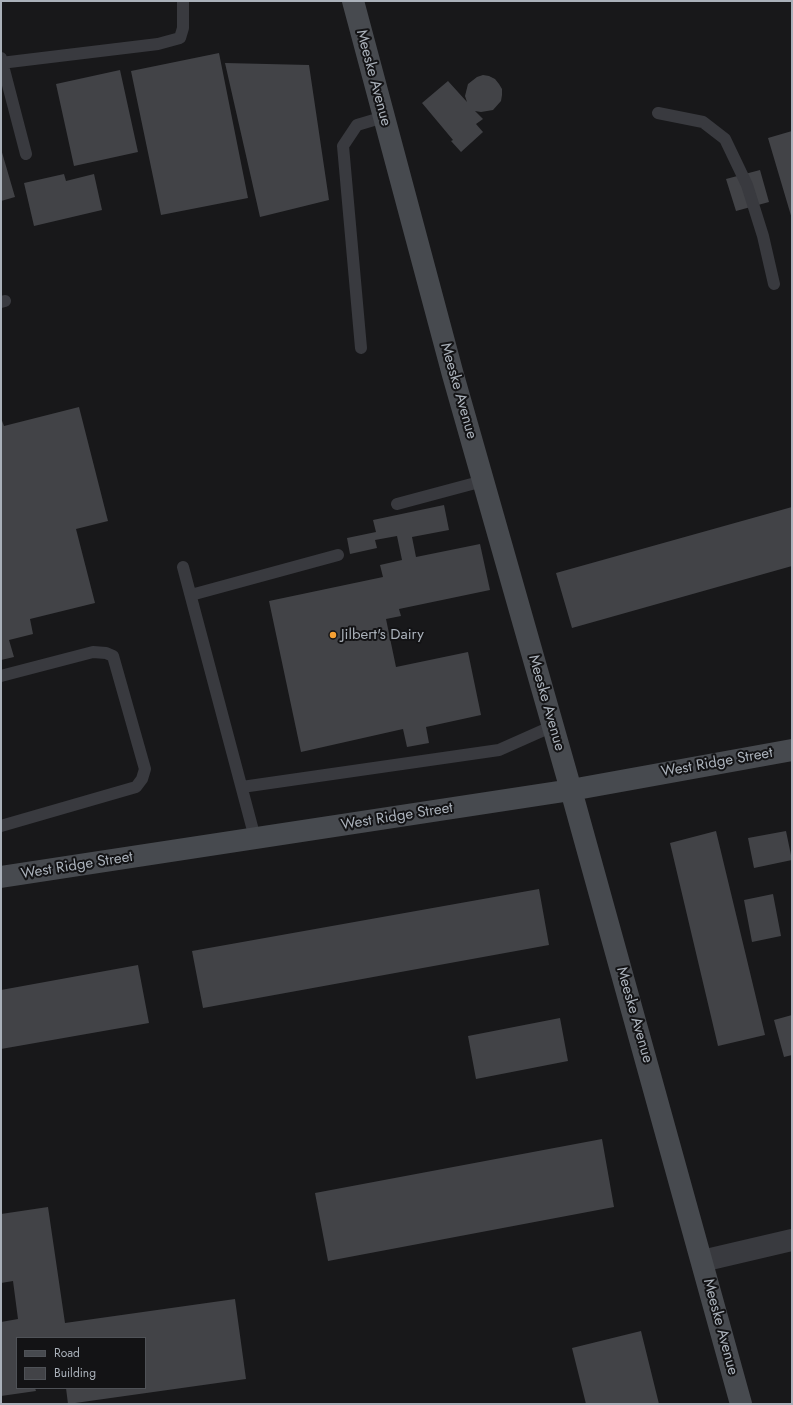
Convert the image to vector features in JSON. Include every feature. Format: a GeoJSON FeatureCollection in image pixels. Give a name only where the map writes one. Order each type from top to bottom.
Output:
{"type":"FeatureCollection","features":[{"type":"Feature","properties":{"kind":"street","name":"Meeske Avenue"},"geometry":{"type":"LineString","coordinates":[[353,1],[453,376],[571,790],[741,1404]]}},
{"type":"Feature","properties":{"kind":"street","name":"West Ridge Street"},"geometry":{"type":"LineString","coordinates":[[2,873],[255,838],[571,790],[792,750]]}},
{"type":"Feature","properties":{"kind":"street"},"geometry":{"type":"LineString","coordinates":[[702,1261],[792,1240]]}},
{"type":"Feature","properties":{"kind":"lane"},"geometry":{"type":"LineString","coordinates":[[26,154],[2,61],[158,44],[180,38],[183,28],[183,1]]}},
{"type":"Feature","properties":{"kind":"lane"},"geometry":{"type":"LineString","coordinates":[[658,112],[703,122],[725,138],[747,185],[763,236],[774,284]]}},
{"type":"Feature","properties":{"kind":"lane"},"geometry":{"type":"LineString","coordinates":[[362,348],[343,146],[357,125],[384,117]]}},
{"type":"Feature","properties":{"kind":"lane"},"geometry":{"type":"LineString","coordinates":[[397,504],[483,481]]}},
{"type":"Feature","properties":{"kind":"lane"},"geometry":{"type":"LineString","coordinates":[[191,595],[338,555]]}},
{"type":"Feature","properties":{"kind":"lane"},"geometry":{"type":"LineString","coordinates":[[183,567],[255,838]]}},
{"type":"Feature","properties":{"kind":"lane"},"geometry":{"type":"LineString","coordinates":[[1,676],[93,652],[106,653],[113,656],[146,769],[142,779],[136,787],[1,826]]}},
{"type":"Feature","properties":{"kind":"lane"},"geometry":{"type":"LineString","coordinates":[[242,787],[499,750],[553,726]]}},
{"type":"Feature","properties":{"kind":"building"},"geometry":{"type":"Polygon","coordinates":[[[219,53],[248,198],[161,215],[131,71],[219,53]]]}},
{"type":"Feature","properties":{"kind":"building"},"geometry":{"type":"Polygon","coordinates":[[[225,63],[309,65],[329,200],[260,217],[225,63]]]}},
{"type":"Feature","properties":{"kind":"building"},"geometry":{"type":"Polygon","coordinates":[[[120,70],[138,152],[74,166],[56,84],[120,70]]]}},
{"type":"Feature","properties":{"kind":"building"},"geometry":{"type":"Polygon","coordinates":[[[483,75],[495,79],[499,84],[502,89],[501,101],[493,110],[481,112],[475,111],[483,119],[476,124],[483,132],[461,152],[451,141],[453,140],[422,103],[448,81],[467,102],[465,96],[468,84],[477,77],[483,75]]]}},
{"type":"Feature","properties":{"kind":"building"},"geometry":{"type":"Polygon","coordinates":[[[792,131],[792,219],[768,138],[792,131]]]}},
{"type":"Feature","properties":{"kind":"building"},"geometry":{"type":"Polygon","coordinates":[[[1,149],[15,197],[1,201],[1,149]]]}},
{"type":"Feature","properties":{"kind":"building"},"geometry":{"type":"Polygon","coordinates":[[[760,170],[769,202],[736,211],[726,179],[760,170]]]}},
{"type":"Feature","properties":{"kind":"building"},"geometry":{"type":"Polygon","coordinates":[[[64,174],[66,181],[94,174],[102,210],[34,226],[24,183],[64,174]]]}},
{"type":"Feature","properties":{"kind":"building"},"geometry":{"type":"Polygon","coordinates":[[[79,407],[108,521],[76,529],[95,603],[30,619],[33,634],[9,640],[14,657],[1,660],[1,418],[4,426],[79,407]]]}},
{"type":"Feature","properties":{"kind":"building","name":"Jilbert's Dairy"},"geometry":{"type":"Polygon","coordinates":[[[444,505],[449,530],[412,537],[416,557],[480,544],[490,590],[399,609],[401,616],[386,619],[396,667],[468,652],[481,715],[426,727],[429,743],[407,747],[403,729],[301,752],[269,601],[383,577],[380,565],[402,560],[397,536],[375,540],[377,548],[350,554],[347,538],[376,532],[373,520],[444,505]]]}},
{"type":"Feature","properties":{"kind":"building"},"geometry":{"type":"Polygon","coordinates":[[[792,507],[792,566],[572,628],[556,573],[792,507]]]}},
{"type":"Feature","properties":{"kind":"building"},"geometry":{"type":"Polygon","coordinates":[[[716,831],[765,1035],[718,1046],[670,843],[716,831]]]}},
{"type":"Feature","properties":{"kind":"building"},"geometry":{"type":"Polygon","coordinates":[[[786,831],[792,860],[754,868],[748,838],[786,831]]]}},
{"type":"Feature","properties":{"kind":"building"},"geometry":{"type":"Polygon","coordinates":[[[539,889],[549,945],[203,1008],[192,951],[539,889]]]}},
{"type":"Feature","properties":{"kind":"building"},"geometry":{"type":"Polygon","coordinates":[[[773,894],[781,936],[752,942],[744,900],[773,894]]]}},
{"type":"Feature","properties":{"kind":"building"},"geometry":{"type":"Polygon","coordinates":[[[138,965],[149,1023],[1,1049],[1,990],[138,965]]]}},
{"type":"Feature","properties":{"kind":"building"},"geometry":{"type":"Polygon","coordinates":[[[792,1015],[792,1055],[784,1057],[774,1020],[792,1015]]]}},
{"type":"Feature","properties":{"kind":"building"},"geometry":{"type":"Polygon","coordinates":[[[560,1018],[568,1061],[476,1079],[468,1036],[560,1018]]]}},
{"type":"Feature","properties":{"kind":"building"},"geometry":{"type":"Polygon","coordinates":[[[602,1139],[614,1207],[328,1261],[315,1193],[602,1139]]]}},
{"type":"Feature","properties":{"kind":"building"},"geometry":{"type":"Polygon","coordinates":[[[48,1207],[65,1323],[235,1299],[246,1379],[68,1404],[66,1389],[146,1389],[146,1337],[16,1337],[16,1389],[35,1389],[36,1391],[1,1396],[1,1322],[18,1319],[13,1281],[1,1283],[1,1214],[48,1207]]]}},
{"type":"Feature","properties":{"kind":"building"},"geometry":{"type":"Polygon","coordinates":[[[641,1331],[659,1404],[586,1404],[572,1348],[641,1331]]]}},
{"type":"Feature","properties":{"kind":"place","name":"Jilbert's Dairy"},"geometry":{"type":"Point","coordinates":[333,635]}}]}
